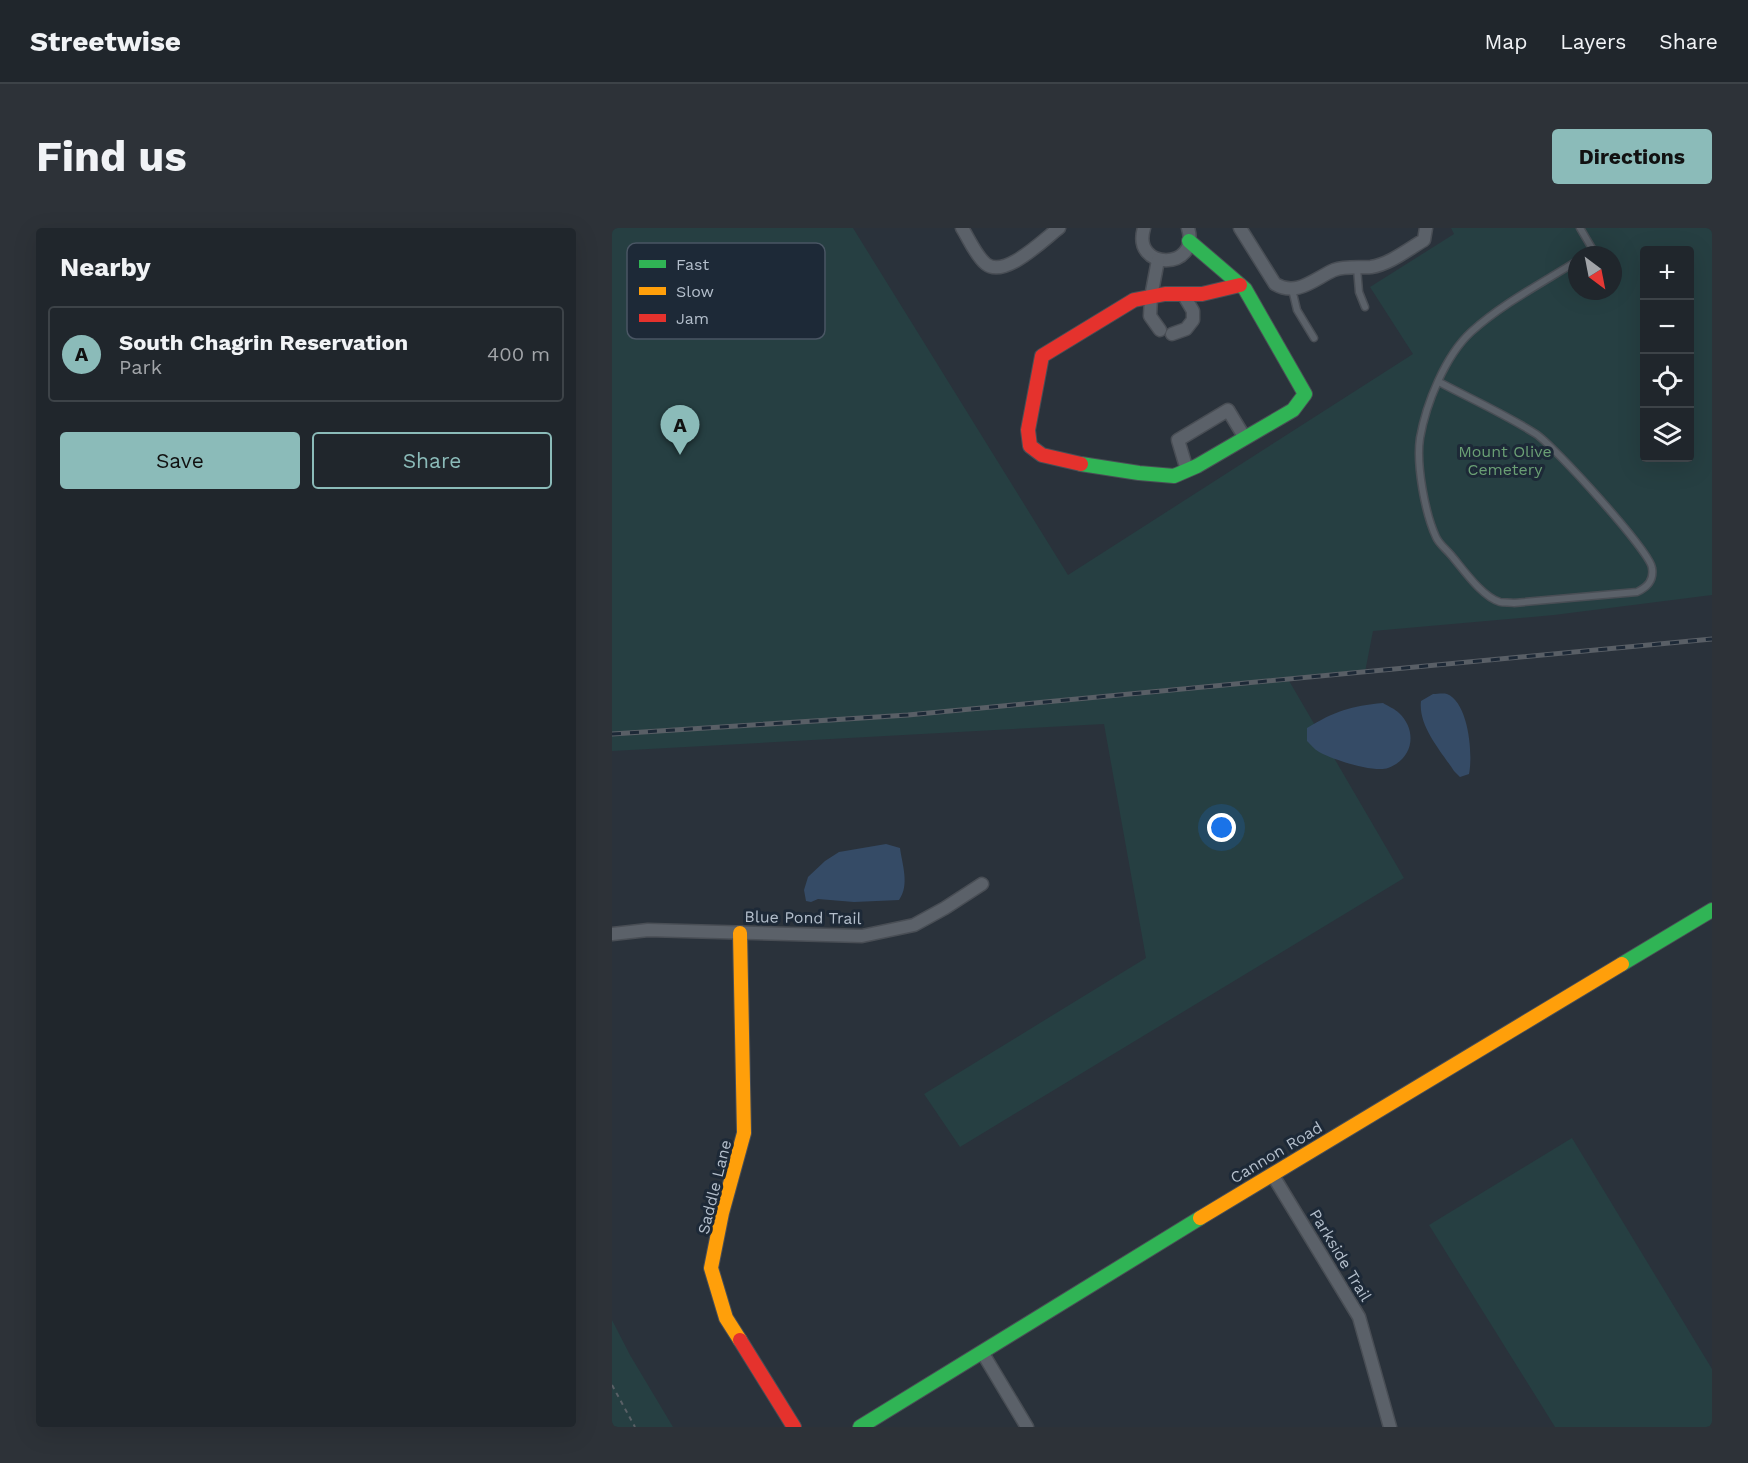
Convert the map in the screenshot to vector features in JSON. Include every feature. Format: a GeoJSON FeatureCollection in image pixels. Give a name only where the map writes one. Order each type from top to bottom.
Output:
{"type":"FeatureCollection","features":[{"type":"Feature","properties":{"kind":"street"},"geometry":{"type":"LineString","coordinates":[[962,228],[982,260],[992,268],[1008,265],[1045,241],[1058,228]]}},
{"type":"Feature","properties":{"kind":"street"},"geometry":{"type":"LineString","coordinates":[[1144,228],[1142,240],[1144,246],[1152,257],[1158,260],[1172,260],[1178,257],[1188,247],[1190,232]]}},
{"type":"Feature","properties":{"kind":"street"},"geometry":{"type":"LineString","coordinates":[[1240,228],[1275,284],[1281,288],[1292,289],[1301,288],[1336,269],[1372,267],[1389,261],[1424,240],[1426,228]]}},
{"type":"Feature","properties":{"kind":"street"},"geometry":{"type":"LineString","coordinates":[[1190,232],[1245,289],[1305,394],[1293,410],[1174,476],[1075,463],[1042,455],[1030,446],[1028,430],[1042,356],[1134,300],[1202,294],[1240,285]]}},
{"type":"Feature","properties":{"kind":"street"},"geometry":{"type":"LineString","coordinates":[[1158,260],[1150,316],[1166,332],[1186,329],[1193,320],[1193,311],[1183,294]]}},
{"type":"Feature","properties":{"kind":"street"},"geometry":{"type":"LineString","coordinates":[[1186,470],[1178,440],[1228,410],[1245,438]]}},
{"type":"Feature","properties":{"kind":"street","name":"Blue Pond Trail"},"geometry":{"type":"LineString","coordinates":[[612,934],[648,930],[862,936],[914,925],[982,884]]}},
{"type":"Feature","properties":{"kind":"street","name":"Cannon Road"},"geometry":{"type":"LineString","coordinates":[[860,1427],[1272,1174],[1712,910]]}},
{"type":"Feature","properties":{"kind":"street","name":"Saddle Lane"},"geometry":{"type":"LineString","coordinates":[[740,933],[744,1133],[722,1213],[711,1268],[726,1318],[794,1427]]}},
{"type":"Feature","properties":{"kind":"street","name":"Parkside Trail"},"geometry":{"type":"LineString","coordinates":[[1272,1174],[1359,1317],[1390,1427]]}},
{"type":"Feature","properties":{"kind":"street"},"geometry":{"type":"LineString","coordinates":[[982,1352],[1027,1427]]}},
{"type":"Feature","properties":{"kind":"lane"},"geometry":{"type":"LineString","coordinates":[[1580,228],[1591,246]]}},
{"type":"Feature","properties":{"kind":"lane"},"geometry":{"type":"LineString","coordinates":[[1358,267],[1359,292],[1365,307]]}},
{"type":"Feature","properties":{"kind":"lane"},"geometry":{"type":"LineString","coordinates":[[1439,382],[1538,435],[1584,482],[1641,547],[1652,565],[1652,579],[1645,588],[1637,592],[1514,603],[1499,602],[1479,588],[1437,539],[1428,513],[1421,475],[1420,440],[1428,405],[1450,357],[1469,334],[1490,316],[1568,267]]}},
{"type":"Feature","properties":{"kind":"lane"},"geometry":{"type":"LineString","coordinates":[[1292,289],[1297,310],[1314,338]]}},
{"type":"Feature","properties":{"kind":"path"},"geometry":{"type":"LineString","coordinates":[[612,1385],[635,1427]]}},
{"type":"Feature","properties":{"kind":"green space","name":"Mount Olive Cemetery"},"geometry":{"type":"Polygon","coordinates":[[[612,228],[853,228],[1068,575],[1413,354],[1370,287],[1454,234],[1451,228],[1712,228],[1712,595],[1554,615],[1373,631],[1365,672],[1288,679],[1404,878],[960,1147],[924,1094],[1146,958],[1104,724],[612,751],[612,228]]]}},
{"type":"Feature","properties":{"kind":"green space"},"geometry":{"type":"Polygon","coordinates":[[[1572,1138],[1712,1369],[1712,1427],[1555,1427],[1429,1225],[1572,1138]]]}},
{"type":"Feature","properties":{"kind":"green space"},"geometry":{"type":"Polygon","coordinates":[[[612,1320],[630,1355],[673,1427],[612,1427],[612,1320]]]}},
{"type":"Feature","properties":{"kind":"water"},"geometry":{"type":"Polygon","coordinates":[[[1433,694],[1447,694],[1454,699],[1465,718],[1470,743],[1469,774],[1460,777],[1454,771],[1427,729],[1423,720],[1421,701],[1433,694]]]}},
{"type":"Feature","properties":{"kind":"water"},"geometry":{"type":"Polygon","coordinates":[[[1383,703],[1399,713],[1405,720],[1410,736],[1410,744],[1403,758],[1388,768],[1374,769],[1335,759],[1319,752],[1307,741],[1307,728],[1326,717],[1352,708],[1383,703]]]}},
{"type":"Feature","properties":{"kind":"water"},"geometry":{"type":"Polygon","coordinates":[[[886,844],[900,848],[905,881],[899,900],[854,902],[818,899],[811,902],[806,901],[804,890],[808,877],[825,861],[839,852],[886,844]]]}},
{"type":"Feature","properties":{"kind":"railway"},"geometry":{"type":"LineString","coordinates":[[612,734],[908,715],[1712,639]]}},
{"type":"Feature","properties":{"kind":"traffic: fast"},"geometry":{"type":"LineString","coordinates":[[1081,464],[1174,476],[1197,466],[1293,410],[1305,394],[1245,289],[1189,241]]}},
{"type":"Feature","properties":{"kind":"traffic: fast"},"geometry":{"type":"LineString","coordinates":[[1622,964],[1712,910]]}},
{"type":"Feature","properties":{"kind":"traffic: fast"},"geometry":{"type":"LineString","coordinates":[[860,1427],[1200,1218]]}},
{"type":"Feature","properties":{"kind":"traffic: slow"},"geometry":{"type":"LineString","coordinates":[[740,933],[744,1133],[722,1213],[711,1268],[726,1318],[740,1340]]}},
{"type":"Feature","properties":{"kind":"traffic: slow"},"geometry":{"type":"LineString","coordinates":[[1200,1218],[1622,964]]}},
{"type":"Feature","properties":{"kind":"traffic: jam"},"geometry":{"type":"LineString","coordinates":[[1081,464],[1042,455],[1030,446],[1028,430],[1042,356],[1134,300],[1165,294],[1202,294],[1240,285]]}},
{"type":"Feature","properties":{"kind":"traffic: jam"},"geometry":{"type":"LineString","coordinates":[[740,1340],[794,1427]]}},
{"type":"Feature","properties":{"kind":"place","name":"South Chagrin Reservation"},"geometry":{"type":"Point","coordinates":[680,455]}}]}
